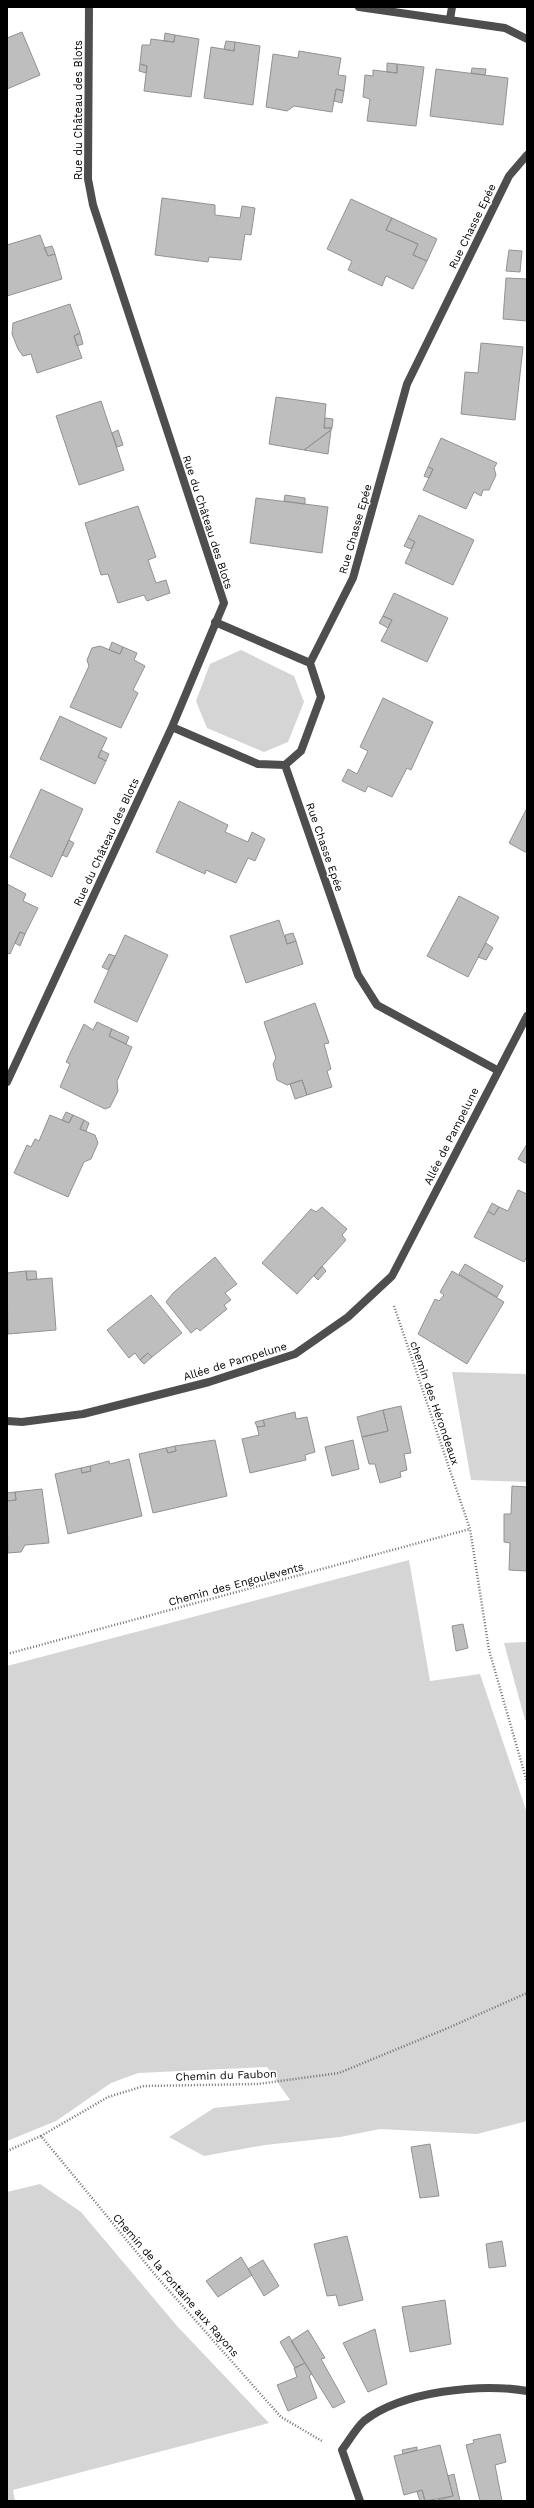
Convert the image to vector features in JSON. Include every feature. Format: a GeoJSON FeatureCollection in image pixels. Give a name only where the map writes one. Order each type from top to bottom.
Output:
{"type":"FeatureCollection","features":[{"type":"Feature","properties":{"kind":"street","name":"Rue du Château des Blots"},"geometry":{"type":"LineString","coordinates":[[7,1082],[172,727],[224,603],[93,205],[88,179],[89,7]]}},
{"type":"Feature","properties":{"kind":"street"},"geometry":{"type":"LineString","coordinates":[[359,7],[505,28],[527,39]]}},
{"type":"Feature","properties":{"kind":"street"},"geometry":{"type":"LineString","coordinates":[[450,19],[452,7]]}},
{"type":"Feature","properties":{"kind":"street","name":"Rue Chasse Epée"},"geometry":{"type":"LineString","coordinates":[[310,663],[353,578],[407,384],[509,176],[527,156]]}},
{"type":"Feature","properties":{"kind":"street"},"geometry":{"type":"LineString","coordinates":[[172,727],[258,764],[285,765],[301,751],[322,698],[310,663],[215,622]]}},
{"type":"Feature","properties":{"kind":"street","name":"Rue Chasse Epée"},"geometry":{"type":"LineString","coordinates":[[285,765],[358,975],[377,1005],[497,1070]]}},
{"type":"Feature","properties":{"kind":"street","name":"Allée de Pampelune"},"geometry":{"type":"LineString","coordinates":[[7,1421],[22,1422],[83,1414],[209,1382],[295,1354],[348,1317],[392,1276],[497,1070],[527,1016]]}},
{"type":"Feature","properties":{"kind":"street"},"geometry":{"type":"LineString","coordinates":[[360,2501],[342,2450],[363,2422],[388,2407],[444,2391],[527,2391]]}},
{"type":"Feature","properties":{"kind":"path","name":"chemin des Hérondeaux"},"geometry":{"type":"LineString","coordinates":[[386,1281],[470,1529]]}},
{"type":"Feature","properties":{"kind":"path","name":"Chemin des Engoulevents"},"geometry":{"type":"LineString","coordinates":[[7,1654],[470,1529]]}},
{"type":"Feature","properties":{"kind":"path"},"geometry":{"type":"LineString","coordinates":[[470,1529],[488,1650],[527,1782]]}},
{"type":"Feature","properties":{"kind":"path","name":"Chemin du Faubon"},"geometry":{"type":"LineString","coordinates":[[41,2136],[108,2097],[144,2086],[258,2084],[339,2073],[448,2028],[527,1993]]}},
{"type":"Feature","properties":{"kind":"path"},"geometry":{"type":"LineString","coordinates":[[7,2151],[41,2136]]}},
{"type":"Feature","properties":{"kind":"path","name":"Chemin de la Fontaine aux Rayons"},"geometry":{"type":"LineString","coordinates":[[41,2136],[157,2277],[281,2417],[320,2440],[342,2450]]}},
{"type":"Feature","properties":{"kind":"shaded area"},"geometry":{"type":"Polygon","coordinates":[[[241,650],[294,676],[304,702],[288,742],[264,752],[207,728],[196,701],[210,664],[241,650]]]}},
{"type":"Feature","properties":{"kind":"shaded area"},"geometry":{"type":"Polygon","coordinates":[[[452,1372],[527,1374],[527,1482],[471,1480],[452,1372]]]}},
{"type":"Feature","properties":{"kind":"shaded area"},"geometry":{"type":"Polygon","coordinates":[[[409,1560],[430,1681],[480,1674],[527,1813],[527,2121],[477,2134],[380,2129],[340,2137],[265,2145],[204,2156],[169,2137],[214,2108],[290,2100],[267,2067],[138,2073],[111,2083],[56,2121],[7,2141],[7,1666],[409,1560]]]}},
{"type":"Feature","properties":{"kind":"shaded area"},"geometry":{"type":"Polygon","coordinates":[[[527,1642],[527,1720],[525,1720],[504,1643],[527,1642]]]}},
{"type":"Feature","properties":{"kind":"shaded area"},"geometry":{"type":"Polygon","coordinates":[[[40,2184],[81,2212],[177,2326],[269,2423],[13,2490],[15,2501],[7,2501],[7,2192],[40,2184]]]}},
{"type":"Feature","properties":{"kind":"building"},"geometry":{"type":"Polygon","coordinates":[[[22,32],[40,75],[7,89],[7,38],[22,32]]]}},
{"type":"Feature","properties":{"kind":"building"},"geometry":{"type":"Polygon","coordinates":[[[165,33],[175,35],[174,42],[164,41],[165,33]]]}},
{"type":"Feature","properties":{"kind":"building"},"geometry":{"type":"Polygon","coordinates":[[[175,35],[199,39],[191,97],[144,91],[147,66],[140,64],[142,45],[150,45],[151,39],[174,42],[175,35]]]}},
{"type":"Feature","properties":{"kind":"building"},"geometry":{"type":"Polygon","coordinates":[[[226,41],[235,42],[234,51],[224,49],[226,41]]]}},
{"type":"Feature","properties":{"kind":"building"},"geometry":{"type":"Polygon","coordinates":[[[235,42],[260,46],[253,105],[204,98],[211,47],[234,51],[235,42]]]}},
{"type":"Feature","properties":{"kind":"building"},"geometry":{"type":"Polygon","coordinates":[[[299,51],[341,58],[338,75],[346,76],[344,91],[336,89],[332,112],[294,106],[287,111],[266,107],[273,54],[298,58],[299,51]]]}},
{"type":"Feature","properties":{"kind":"building"},"geometry":{"type":"Polygon","coordinates":[[[387,63],[397,64],[397,73],[387,72],[387,63]]]}},
{"type":"Feature","properties":{"kind":"building"},"geometry":{"type":"Polygon","coordinates":[[[140,64],[147,66],[146,73],[139,71],[140,64]]]}},
{"type":"Feature","properties":{"kind":"building"},"geometry":{"type":"Polygon","coordinates":[[[397,64],[424,67],[416,126],[367,121],[370,99],[363,97],[365,75],[373,76],[373,70],[397,73],[397,64]]]}},
{"type":"Feature","properties":{"kind":"building"},"geometry":{"type":"Polygon","coordinates":[[[472,68],[486,69],[485,75],[471,73],[472,68]]]}},
{"type":"Feature","properties":{"kind":"building"},"geometry":{"type":"Polygon","coordinates":[[[436,69],[508,78],[503,125],[430,116],[436,69]]]}},
{"type":"Feature","properties":{"kind":"building"},"geometry":{"type":"Polygon","coordinates":[[[336,89],[344,91],[342,103],[334,101],[336,89]]]}},
{"type":"Feature","properties":{"kind":"building"},"geometry":{"type":"Polygon","coordinates":[[[162,198],[215,205],[215,215],[240,218],[242,206],[255,208],[251,235],[245,234],[241,260],[209,257],[208,262],[155,255],[162,198]]]}},
{"type":"Feature","properties":{"kind":"building"},"geometry":{"type":"Polygon","coordinates":[[[351,199],[392,218],[386,230],[418,244],[413,255],[427,261],[413,289],[386,276],[382,286],[348,270],[352,261],[327,249],[351,199]]]}},
{"type":"Feature","properties":{"kind":"building"},"geometry":{"type":"Polygon","coordinates":[[[392,218],[437,239],[427,261],[413,255],[418,244],[386,230],[392,218]]]}},
{"type":"Feature","properties":{"kind":"building"},"geometry":{"type":"Polygon","coordinates":[[[40,235],[48,256],[55,254],[62,279],[7,296],[7,245],[40,235]]]}},
{"type":"Feature","properties":{"kind":"building"},"geometry":{"type":"Polygon","coordinates":[[[52,246],[55,254],[48,256],[44,248],[52,246]]]}},
{"type":"Feature","properties":{"kind":"building"},"geometry":{"type":"Polygon","coordinates":[[[509,250],[522,251],[520,272],[506,271],[509,250]]]}},
{"type":"Feature","properties":{"kind":"building"},"geometry":{"type":"Polygon","coordinates":[[[506,278],[527,279],[527,321],[503,319],[506,278]]]}},
{"type":"Feature","properties":{"kind":"building"},"geometry":{"type":"Polygon","coordinates":[[[70,304],[80,333],[74,336],[82,358],[37,373],[31,354],[23,356],[18,349],[12,334],[13,323],[70,304]]]}},
{"type":"Feature","properties":{"kind":"building"},"geometry":{"type":"Polygon","coordinates":[[[80,333],[83,344],[77,346],[74,336],[80,333]]]}},
{"type":"Feature","properties":{"kind":"building"},"geometry":{"type":"Polygon","coordinates":[[[481,343],[523,347],[515,420],[461,414],[465,372],[478,373],[481,343]]]}},
{"type":"Feature","properties":{"kind":"building"},"geometry":{"type":"Polygon","coordinates":[[[276,397],[326,404],[324,428],[332,428],[331,430],[304,450],[269,444],[276,397]]]}},
{"type":"Feature","properties":{"kind":"building"},"geometry":{"type":"Polygon","coordinates":[[[101,401],[124,470],[79,485],[56,416],[101,401]]]}},
{"type":"Feature","properties":{"kind":"building"},"geometry":{"type":"Polygon","coordinates":[[[325,418],[333,419],[332,428],[324,428],[325,418]]]}},
{"type":"Feature","properties":{"kind":"building"},"geometry":{"type":"Polygon","coordinates":[[[118,430],[123,445],[117,447],[112,433],[118,430]]]}},
{"type":"Feature","properties":{"kind":"building"},"geometry":{"type":"Polygon","coordinates":[[[331,430],[328,454],[304,450],[311,445],[331,430]]]}},
{"type":"Feature","properties":{"kind":"building"},"geometry":{"type":"Polygon","coordinates":[[[441,438],[497,463],[494,468],[496,475],[489,490],[483,490],[481,496],[474,492],[466,509],[423,490],[433,469],[428,467],[441,438]]]}},
{"type":"Feature","properties":{"kind":"building"},"geometry":{"type":"Polygon","coordinates":[[[428,467],[433,469],[429,478],[424,476],[428,467]]]}},
{"type":"Feature","properties":{"kind":"building"},"geometry":{"type":"Polygon","coordinates":[[[285,495],[305,498],[305,504],[284,501],[285,495]]]}},
{"type":"Feature","properties":{"kind":"building"},"geometry":{"type":"Polygon","coordinates":[[[256,498],[328,507],[322,553],[250,543],[256,498]]]}},
{"type":"Feature","properties":{"kind":"building"},"geometry":{"type":"Polygon","coordinates":[[[138,506],[156,557],[148,560],[156,583],[166,580],[170,593],[147,601],[144,595],[118,603],[108,574],[101,575],[85,523],[138,506]]]}},
{"type":"Feature","properties":{"kind":"building"},"geometry":{"type":"Polygon","coordinates":[[[419,515],[474,540],[453,585],[405,563],[415,542],[408,538],[419,515]]]}},
{"type":"Feature","properties":{"kind":"building"},"geometry":{"type":"Polygon","coordinates":[[[408,538],[415,542],[411,549],[404,546],[408,538]]]}},
{"type":"Feature","properties":{"kind":"building"},"geometry":{"type":"Polygon","coordinates":[[[394,593],[448,618],[427,662],[381,641],[392,620],[383,616],[394,593]]]}},
{"type":"Feature","properties":{"kind":"building"},"geometry":{"type":"Polygon","coordinates":[[[383,616],[392,620],[388,628],[379,623],[383,616]]]}},
{"type":"Feature","properties":{"kind":"building"},"geometry":{"type":"Polygon","coordinates":[[[112,642],[123,647],[120,654],[109,650],[112,642]]]}},
{"type":"Feature","properties":{"kind":"building"},"geometry":{"type":"Polygon","coordinates":[[[100,646],[120,654],[123,647],[137,653],[134,660],[145,666],[133,690],[138,693],[121,728],[70,707],[89,666],[87,660],[92,648],[100,646]]]}},
{"type":"Feature","properties":{"kind":"building"},"geometry":{"type":"Polygon","coordinates":[[[383,698],[433,722],[411,770],[407,768],[392,797],[368,786],[365,792],[342,781],[348,769],[357,774],[368,751],[360,747],[383,698]]]}},
{"type":"Feature","properties":{"kind":"building"},"geometry":{"type":"Polygon","coordinates":[[[60,716],[107,738],[98,757],[106,761],[95,784],[40,759],[60,716]]]}},
{"type":"Feature","properties":{"kind":"building"},"geometry":{"type":"Polygon","coordinates":[[[101,750],[109,754],[106,761],[98,757],[101,750]]]}},
{"type":"Feature","properties":{"kind":"building"},"geometry":{"type":"Polygon","coordinates":[[[41,789],[83,809],[52,877],[10,857],[41,789]]]}},
{"type":"Feature","properties":{"kind":"building"},"geometry":{"type":"Polygon","coordinates":[[[179,801],[228,825],[225,832],[248,842],[252,832],[265,839],[255,861],[248,858],[236,883],[206,870],[205,874],[156,852],[179,801]]]}},
{"type":"Feature","properties":{"kind":"building"},"geometry":{"type":"Polygon","coordinates":[[[527,808],[527,853],[509,843],[527,808]]]}},
{"type":"Feature","properties":{"kind":"building"},"geometry":{"type":"Polygon","coordinates":[[[69,840],[74,843],[67,857],[62,855],[69,840]]]}},
{"type":"Feature","properties":{"kind":"building"},"geometry":{"type":"Polygon","coordinates":[[[7,884],[26,894],[23,901],[38,908],[25,934],[20,932],[10,954],[7,953],[7,884]]]}},
{"type":"Feature","properties":{"kind":"building"},"geometry":{"type":"Polygon","coordinates":[[[459,896],[499,917],[468,977],[427,956],[459,896]]]}},
{"type":"Feature","properties":{"kind":"building"},"geometry":{"type":"Polygon","coordinates":[[[279,920],[287,944],[296,941],[303,964],[246,983],[230,936],[279,920]]]}},
{"type":"Feature","properties":{"kind":"building"},"geometry":{"type":"Polygon","coordinates":[[[20,932],[25,934],[20,946],[15,943],[20,932]]]}},
{"type":"Feature","properties":{"kind":"building"},"geometry":{"type":"Polygon","coordinates":[[[293,933],[296,941],[287,944],[285,935],[293,933]]]}},
{"type":"Feature","properties":{"kind":"building"},"geometry":{"type":"Polygon","coordinates":[[[125,935],[168,955],[137,1022],[94,1002],[125,935]]]}},
{"type":"Feature","properties":{"kind":"building"},"geometry":{"type":"Polygon","coordinates":[[[486,943],[493,948],[486,960],[478,957],[486,943]]]}},
{"type":"Feature","properties":{"kind":"building"},"geometry":{"type":"Polygon","coordinates":[[[109,954],[115,956],[108,970],[102,967],[109,954]]]}},
{"type":"Feature","properties":{"kind":"building"},"geometry":{"type":"Polygon","coordinates":[[[315,1003],[329,1043],[324,1044],[331,1069],[327,1071],[332,1087],[307,1095],[302,1080],[287,1085],[277,1080],[273,1064],[276,1058],[264,1022],[315,1003]]]}},
{"type":"Feature","properties":{"kind":"building"},"geometry":{"type":"Polygon","coordinates":[[[97,1022],[112,1029],[109,1036],[132,1047],[117,1081],[118,1091],[110,1107],[105,1109],[60,1087],[70,1064],[66,1062],[84,1024],[93,1030],[97,1022]]]}},
{"type":"Feature","properties":{"kind":"building"},"geometry":{"type":"Polygon","coordinates":[[[112,1029],[129,1037],[126,1044],[109,1036],[112,1029]]]}},
{"type":"Feature","properties":{"kind":"building"},"geometry":{"type":"Polygon","coordinates":[[[302,1080],[307,1095],[295,1099],[290,1084],[302,1080]]]}},
{"type":"Feature","properties":{"kind":"building"},"geometry":{"type":"Polygon","coordinates":[[[66,1112],[73,1115],[69,1123],[62,1120],[66,1112]]]}},
{"type":"Feature","properties":{"kind":"building"},"geometry":{"type":"Polygon","coordinates":[[[50,1115],[69,1123],[73,1115],[84,1120],[80,1129],[95,1135],[98,1143],[91,1159],[84,1162],[68,1197],[14,1173],[27,1145],[31,1147],[35,1139],[39,1141],[50,1115]]]}},
{"type":"Feature","properties":{"kind":"building"},"geometry":{"type":"Polygon","coordinates":[[[84,1120],[89,1123],[86,1131],[80,1129],[84,1120]]]}},
{"type":"Feature","properties":{"kind":"building"},"geometry":{"type":"Polygon","coordinates":[[[527,1144],[527,1164],[518,1159],[527,1144]]]}},
{"type":"Feature","properties":{"kind":"building"},"geometry":{"type":"Polygon","coordinates":[[[518,1190],[527,1194],[527,1256],[524,1262],[474,1237],[488,1211],[494,1215],[499,1207],[508,1211],[518,1190]]]}},
{"type":"Feature","properties":{"kind":"building"},"geometry":{"type":"Polygon","coordinates":[[[492,1203],[499,1207],[494,1215],[488,1211],[492,1203]]]}},
{"type":"Feature","properties":{"kind":"building"},"geometry":{"type":"Polygon","coordinates":[[[322,1207],[347,1229],[342,1235],[346,1240],[297,1294],[262,1263],[311,1209],[316,1212],[322,1207]]]}},
{"type":"Feature","properties":{"kind":"building"},"geometry":{"type":"Polygon","coordinates":[[[215,1257],[237,1284],[225,1293],[231,1300],[224,1305],[227,1309],[200,1331],[197,1328],[191,1333],[166,1302],[173,1293],[215,1257]]]}},
{"type":"Feature","properties":{"kind":"building"},"geometry":{"type":"Polygon","coordinates":[[[465,1264],[503,1286],[497,1297],[459,1274],[465,1264]]]}},
{"type":"Feature","properties":{"kind":"building"},"geometry":{"type":"Polygon","coordinates":[[[322,1266],[326,1271],[318,1280],[314,1276],[322,1266]]]}},
{"type":"Feature","properties":{"kind":"building"},"geometry":{"type":"Polygon","coordinates":[[[26,1271],[27,1280],[52,1278],[56,1330],[8,1334],[7,1273],[26,1271]]]}},
{"type":"Feature","properties":{"kind":"building"},"geometry":{"type":"Polygon","coordinates":[[[26,1271],[36,1271],[37,1279],[27,1280],[26,1271]]]}},
{"type":"Feature","properties":{"kind":"building"},"geometry":{"type":"Polygon","coordinates":[[[452,1271],[504,1302],[467,1364],[418,1334],[435,1299],[439,1301],[444,1295],[440,1292],[452,1271]]]}},
{"type":"Feature","properties":{"kind":"building"},"geometry":{"type":"Polygon","coordinates":[[[151,1295],[182,1333],[152,1357],[148,1353],[140,1360],[135,1353],[129,1358],[107,1330],[151,1295]]]}},
{"type":"Feature","properties":{"kind":"building"},"geometry":{"type":"Polygon","coordinates":[[[148,1353],[152,1357],[144,1364],[140,1360],[148,1353]]]}},
{"type":"Feature","properties":{"kind":"building"},"geometry":{"type":"Polygon","coordinates":[[[401,1406],[411,1453],[404,1454],[407,1470],[400,1472],[401,1477],[380,1483],[375,1464],[369,1464],[362,1437],[388,1431],[383,1410],[401,1406]]]}},
{"type":"Feature","properties":{"kind":"building"},"geometry":{"type":"Polygon","coordinates":[[[383,1410],[388,1431],[362,1437],[357,1417],[383,1410]]]}},
{"type":"Feature","properties":{"kind":"building"},"geometry":{"type":"Polygon","coordinates":[[[295,1412],[296,1419],[307,1417],[315,1452],[305,1455],[306,1460],[250,1473],[242,1439],[259,1435],[257,1427],[265,1426],[263,1420],[295,1412]]]}},
{"type":"Feature","properties":{"kind":"building"},"geometry":{"type":"Polygon","coordinates":[[[263,1420],[265,1426],[257,1427],[255,1422],[263,1420]]]}},
{"type":"Feature","properties":{"kind":"building"},"geometry":{"type":"Polygon","coordinates":[[[215,1440],[227,1496],[153,1513],[139,1454],[166,1448],[168,1453],[176,1451],[175,1446],[215,1440]]]}},
{"type":"Feature","properties":{"kind":"building"},"geometry":{"type":"Polygon","coordinates":[[[353,1440],[359,1469],[332,1476],[325,1447],[353,1440]]]}},
{"type":"Feature","properties":{"kind":"building"},"geometry":{"type":"Polygon","coordinates":[[[175,1446],[176,1451],[168,1453],[166,1448],[175,1446]]]}},
{"type":"Feature","properties":{"kind":"building"},"geometry":{"type":"Polygon","coordinates":[[[129,1459],[142,1516],[68,1534],[55,1474],[81,1468],[82,1473],[91,1471],[90,1466],[109,1461],[110,1464],[129,1459]]]}},
{"type":"Feature","properties":{"kind":"building"},"geometry":{"type":"Polygon","coordinates":[[[90,1466],[91,1471],[82,1473],[81,1468],[90,1466]]]}},
{"type":"Feature","properties":{"kind":"building"},"geometry":{"type":"Polygon","coordinates":[[[512,1486],[527,1487],[527,1571],[509,1570],[510,1543],[504,1542],[504,1514],[511,1514],[512,1486]]]}},
{"type":"Feature","properties":{"kind":"building"},"geometry":{"type":"Polygon","coordinates":[[[42,1489],[49,1543],[25,1545],[21,1552],[8,1553],[7,1501],[16,1500],[15,1492],[42,1489]]]}},
{"type":"Feature","properties":{"kind":"building"},"geometry":{"type":"Polygon","coordinates":[[[15,1492],[16,1500],[7,1501],[7,1493],[15,1492]]]}},
{"type":"Feature","properties":{"kind":"building"},"geometry":{"type":"Polygon","coordinates":[[[463,1624],[468,1648],[456,1651],[452,1626],[463,1624]]]}},
{"type":"Feature","properties":{"kind":"building"},"geometry":{"type":"Polygon","coordinates":[[[430,2144],[439,2196],[420,2198],[411,2147],[430,2144]]]}},
{"type":"Feature","properties":{"kind":"building"},"geometry":{"type":"Polygon","coordinates":[[[347,2236],[363,2300],[339,2306],[336,2295],[327,2296],[314,2244],[347,2236]]]}},
{"type":"Feature","properties":{"kind":"building"},"geometry":{"type":"Polygon","coordinates":[[[502,2241],[506,2266],[489,2268],[486,2244],[502,2241]]]}},
{"type":"Feature","properties":{"kind":"building"},"geometry":{"type":"Polygon","coordinates":[[[241,2257],[252,2275],[218,2297],[206,2281],[241,2257]]]}},
{"type":"Feature","properties":{"kind":"building"},"geometry":{"type":"Polygon","coordinates":[[[263,2260],[279,2286],[264,2296],[248,2269],[263,2260]]]}},
{"type":"Feature","properties":{"kind":"building"},"geometry":{"type":"Polygon","coordinates":[[[445,2300],[451,2344],[410,2352],[402,2307],[445,2300]]]}},
{"type":"Feature","properties":{"kind":"building"},"geometry":{"type":"Polygon","coordinates":[[[375,2329],[387,2384],[368,2392],[343,2343],[375,2329]]]}},
{"type":"Feature","properties":{"kind":"building"},"geometry":{"type":"Polygon","coordinates":[[[308,2330],[325,2358],[321,2359],[345,2402],[333,2408],[291,2341],[308,2330]]]}},
{"type":"Feature","properties":{"kind":"building"},"geometry":{"type":"Polygon","coordinates":[[[289,2336],[305,2363],[295,2368],[280,2342],[289,2336]]]}},
{"type":"Feature","properties":{"kind":"building"},"geometry":{"type":"Polygon","coordinates":[[[305,2363],[312,2374],[309,2376],[317,2398],[288,2411],[277,2385],[297,2377],[294,2368],[305,2363]]]}},
{"type":"Feature","properties":{"kind":"building"},"geometry":{"type":"Polygon","coordinates":[[[500,2434],[506,2462],[495,2465],[502,2501],[480,2501],[466,2445],[474,2443],[473,2440],[500,2434]]]}},
{"type":"Feature","properties":{"kind":"building"},"geometry":{"type":"Polygon","coordinates":[[[440,2445],[453,2496],[425,2501],[422,2490],[404,2495],[394,2456],[440,2445]]]}},
{"type":"Feature","properties":{"kind":"building"},"geometry":{"type":"Polygon","coordinates":[[[417,2447],[417,2450],[403,2454],[402,2450],[417,2447]]]}},
{"type":"Feature","properties":{"kind":"building"},"geometry":{"type":"Polygon","coordinates":[[[454,2474],[460,2501],[434,2501],[453,2496],[448,2476],[454,2474]]]}},
{"type":"Feature","properties":{"kind":"building"},"geometry":{"type":"Polygon","coordinates":[[[422,2490],[425,2501],[420,2501],[417,2492],[422,2490]]]}}]}
